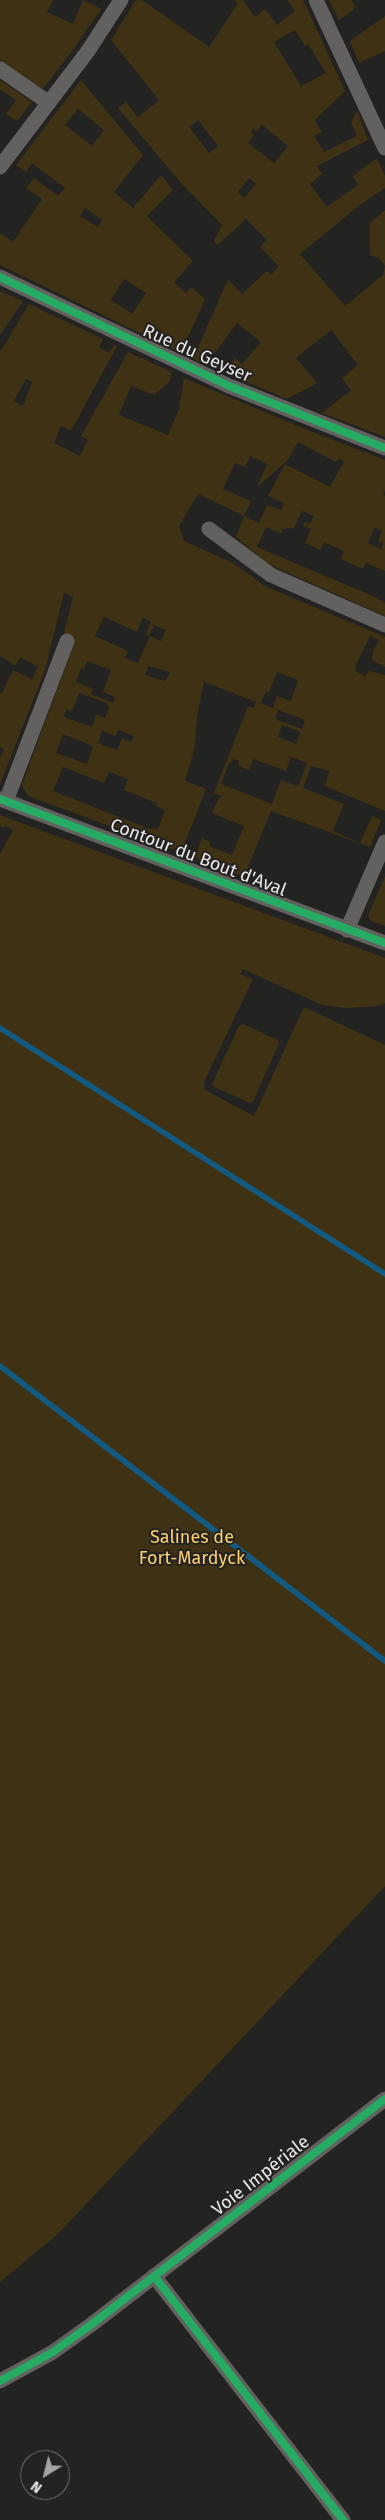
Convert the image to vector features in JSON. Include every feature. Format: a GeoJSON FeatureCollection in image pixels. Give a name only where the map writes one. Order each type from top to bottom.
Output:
{"type":"FeatureCollection","features":[{"type":"Feature","properties":{"kind":"street"},"geometry":{"type":"LineString","coordinates":[[0,167],[97,38],[121,0]]}},
{"type":"Feature","properties":{"kind":"street"},"geometry":{"type":"LineString","coordinates":[[316,0],[385,148]]}},
{"type":"Feature","properties":{"kind":"street"},"geometry":{"type":"LineString","coordinates":[[0,69],[49,103]]}},
{"type":"Feature","properties":{"kind":"street","name":"Rue du Geyser"},"geometry":{"type":"LineString","coordinates":[[0,277],[229,386],[385,448]]}},
{"type":"Feature","properties":{"kind":"street"},"geometry":{"type":"LineString","coordinates":[[209,529],[270,575],[385,626]]}},
{"type":"Feature","properties":{"kind":"street"},"geometry":{"type":"LineString","coordinates":[[3,800],[68,641]]}},
{"type":"Feature","properties":{"kind":"street","name":"Contour du Bout d'Aval"},"geometry":{"type":"LineString","coordinates":[[3,800],[385,943]]}},
{"type":"Feature","properties":{"kind":"street"},"geometry":{"type":"LineString","coordinates":[[347,930],[385,842]]}},
{"type":"Feature","properties":{"kind":"street","name":"Voie Impériale"},"geometry":{"type":"LineString","coordinates":[[0,2381],[53,2352],[385,2099]]}},
{"type":"Feature","properties":{"kind":"street"},"geometry":{"type":"LineString","coordinates":[[154,2276],[343,2520]]}},
{"type":"Feature","properties":{"kind":"green space"},"geometry":{"type":"Polygon","coordinates":[[[0,0],[53,0],[47,12],[73,24],[83,0],[101,9],[43,89],[0,60],[0,0]]]}},
{"type":"Feature","properties":{"kind":"green space"},"geometry":{"type":"Polygon","coordinates":[[[136,0],[142,0],[209,47],[238,3],[235,0],[243,0],[255,17],[265,9],[277,25],[295,11],[287,0],[303,0],[345,91],[315,120],[322,132],[314,136],[324,152],[357,136],[351,122],[357,111],[368,140],[317,166],[322,174],[310,184],[327,207],[358,185],[353,176],[377,158],[385,176],[385,188],[361,204],[300,254],[345,306],[383,275],[385,266],[385,437],[322,413],[351,390],[342,378],[358,365],[331,330],[296,358],[317,383],[287,399],[223,372],[235,358],[242,364],[261,342],[237,323],[206,365],[193,359],[228,279],[242,294],[267,271],[271,275],[278,266],[260,247],[267,240],[246,219],[218,245],[214,241],[222,225],[180,182],[118,108],[126,102],[138,117],[159,100],[111,40],[136,0]],[[295,30],[274,42],[301,86],[326,73],[308,44],[305,46],[295,30]],[[198,120],[189,127],[209,153],[218,146],[198,120]],[[262,125],[257,131],[253,129],[251,132],[254,135],[248,143],[274,163],[288,146],[262,125]],[[249,178],[238,192],[244,198],[256,184],[249,178]]]}},
{"type":"Feature","properties":{"kind":"green space"},"geometry":{"type":"Polygon","coordinates":[[[329,0],[351,0],[355,6],[352,11],[339,20],[329,0]]]}},
{"type":"Feature","properties":{"kind":"green space"},"geometry":{"type":"Polygon","coordinates":[[[385,16],[385,51],[359,63],[350,41],[385,16]]]}},
{"type":"Feature","properties":{"kind":"green space"},"geometry":{"type":"Polygon","coordinates":[[[0,80],[32,102],[17,121],[6,114],[16,100],[0,89],[0,80]]]}},
{"type":"Feature","properties":{"kind":"green space"},"geometry":{"type":"Polygon","coordinates":[[[81,80],[143,155],[114,192],[133,208],[161,175],[173,190],[147,216],[193,261],[174,282],[186,293],[191,287],[205,299],[181,353],[0,265],[0,233],[13,242],[42,199],[26,188],[34,178],[58,196],[65,188],[32,163],[26,172],[16,165],[81,80]],[[78,109],[65,125],[92,146],[104,130],[78,109]],[[85,208],[80,216],[98,227],[102,220],[85,208]],[[124,279],[111,300],[132,314],[146,293],[124,279]]]}},
{"type":"Feature","properties":{"kind":"green space"},"geometry":{"type":"Polygon","coordinates":[[[385,210],[385,266],[379,258],[370,255],[370,223],[385,210]]]}},
{"type":"Feature","properties":{"kind":"green space"},"geometry":{"type":"Polygon","coordinates":[[[0,291],[23,301],[0,335],[0,291]]]}},
{"type":"Feature","properties":{"kind":"green space"},"geometry":{"type":"Polygon","coordinates":[[[29,304],[103,339],[99,347],[109,353],[114,345],[117,346],[71,431],[61,426],[54,443],[80,456],[88,440],[81,436],[128,352],[172,372],[170,381],[154,395],[131,386],[119,415],[168,435],[179,409],[184,378],[305,429],[385,460],[385,490],[383,495],[385,496],[385,571],[366,563],[363,569],[341,559],[344,551],[324,542],[320,550],[305,543],[311,529],[303,526],[305,522],[310,524],[314,516],[302,511],[294,528],[283,529],[281,533],[266,527],[257,547],[375,597],[385,603],[385,616],[268,564],[236,537],[244,516],[198,494],[179,526],[184,541],[233,563],[265,586],[385,637],[385,667],[372,660],[373,651],[379,640],[370,636],[355,671],[365,676],[369,671],[385,675],[385,811],[325,786],[329,771],[311,766],[303,788],[344,804],[333,831],[360,843],[372,816],[381,820],[370,847],[271,811],[244,877],[195,858],[202,838],[210,842],[209,846],[232,855],[244,826],[212,813],[219,798],[222,796],[214,793],[248,706],[253,708],[256,702],[204,682],[198,711],[194,750],[185,781],[206,789],[184,845],[172,849],[28,796],[22,785],[74,644],[62,640],[73,597],[64,593],[45,670],[0,784],[0,758],[4,749],[0,747],[0,693],[2,693],[13,670],[32,679],[38,667],[20,657],[15,665],[0,656],[0,352],[29,304]],[[26,379],[14,401],[23,406],[32,382],[26,379]],[[298,442],[287,461],[257,487],[267,464],[250,456],[245,467],[235,463],[223,489],[251,501],[244,516],[259,523],[267,505],[281,510],[284,503],[268,496],[285,464],[330,487],[344,461],[338,459],[336,462],[298,442]],[[375,527],[368,543],[381,549],[383,543],[378,541],[382,531],[375,527]],[[104,617],[95,636],[128,651],[125,658],[138,663],[150,636],[161,641],[166,630],[154,625],[149,636],[146,634],[151,621],[143,618],[137,632],[104,617]],[[87,661],[84,669],[81,668],[76,682],[93,689],[91,694],[113,703],[115,697],[103,692],[111,670],[87,661]],[[148,666],[145,675],[165,681],[170,673],[148,666]],[[277,672],[269,692],[266,691],[261,703],[273,708],[277,696],[291,701],[298,680],[277,672]],[[79,693],[72,711],[66,709],[64,717],[92,727],[96,715],[105,718],[109,707],[107,703],[79,693]],[[278,710],[275,719],[302,729],[305,720],[278,710]],[[282,725],[278,737],[296,744],[300,732],[282,725]],[[118,730],[116,736],[102,731],[98,743],[117,750],[122,738],[131,742],[134,736],[118,730]],[[63,734],[56,753],[87,764],[93,746],[63,734]],[[291,757],[286,771],[253,759],[249,770],[238,766],[239,761],[233,759],[229,763],[221,784],[272,804],[281,780],[298,786],[307,763],[291,757]],[[63,767],[53,791],[147,828],[158,829],[165,810],[156,806],[157,803],[124,790],[128,779],[109,772],[104,783],[63,767]]]}},
{"type":"Feature","properties":{"kind":"green space","name":"Salines de Fort-Mardyck"},"geometry":{"type":"Polygon","coordinates":[[[0,815],[385,958],[385,1003],[378,1006],[346,1008],[322,1005],[243,969],[240,974],[253,979],[204,1082],[205,1090],[254,1116],[304,1007],[385,1045],[385,1886],[59,2233],[0,2282],[0,854],[13,830],[5,826],[3,828],[0,825],[0,815]]]}},
{"type":"Feature","properties":{"kind":"green space"},"geometry":{"type":"Polygon","coordinates":[[[385,876],[385,926],[371,921],[368,916],[385,876]]]}},
{"type":"Feature","properties":{"kind":"green space"},"geometry":{"type":"Polygon","coordinates":[[[243,1024],[278,1040],[279,1043],[253,1102],[250,1103],[214,1087],[212,1084],[239,1026],[243,1024]]]}},
{"type":"Feature","properties":{"kind":"waterway"},"geometry":{"type":"LineString","coordinates":[[0,1028],[385,1274]]}},
{"type":"Feature","properties":{"kind":"waterway"},"geometry":{"type":"LineString","coordinates":[[0,1366],[385,1661]]}},
{"type":"Feature","properties":{"kind":"cycle path"},"geometry":{"type":"LineString","coordinates":[[0,277],[229,386],[385,448]]}},
{"type":"Feature","properties":{"kind":"cycle path"},"geometry":{"type":"LineString","coordinates":[[0,799],[385,943]]}},
{"type":"Feature","properties":{"kind":"cycle path"},"geometry":{"type":"LineString","coordinates":[[0,2381],[53,2352],[92,2324],[385,2099]]}},
{"type":"Feature","properties":{"kind":"cycle path"},"geometry":{"type":"LineString","coordinates":[[154,2276],[343,2520]]}}]}
